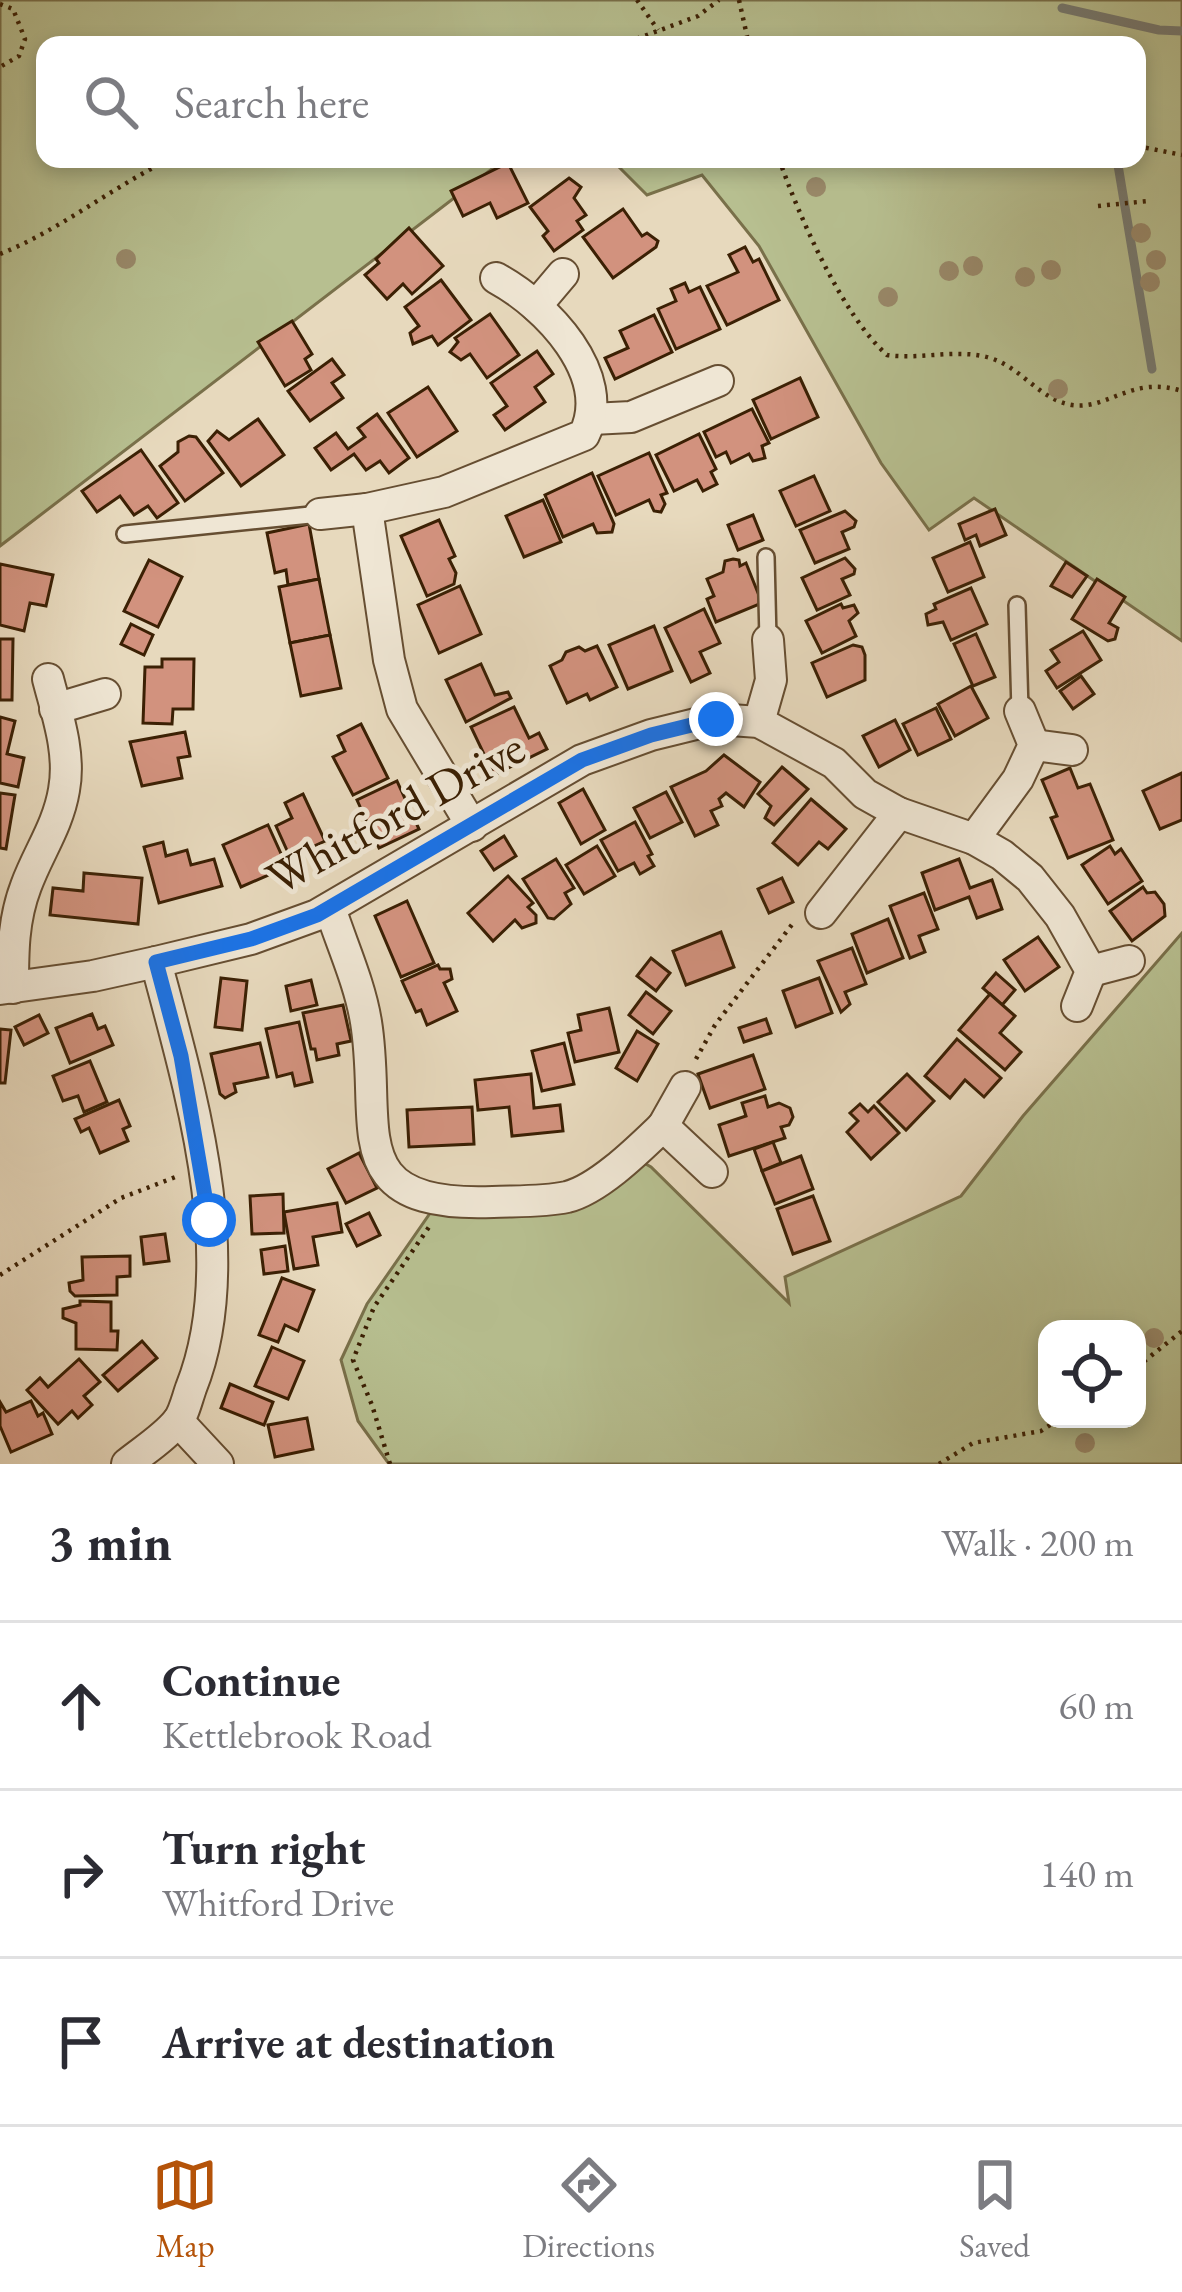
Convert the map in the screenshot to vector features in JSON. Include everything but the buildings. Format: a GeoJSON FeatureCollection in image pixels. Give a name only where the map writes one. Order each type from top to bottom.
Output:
{"type":"FeatureCollection","features":[{"type":"Feature","properties":{"kind":"street"},"geometry":{"type":"LineString","coordinates":[[536,306],[562,274]]}},
{"type":"Feature","properties":{"kind":"street"},"geometry":{"type":"LineString","coordinates":[[320,514],[444,492],[584,435],[592,419],[593,401],[564,335],[536,306],[496,278]]}},
{"type":"Feature","properties":{"kind":"street"},"geometry":{"type":"LineString","coordinates":[[592,419],[631,417],[718,382]]}},
{"type":"Feature","properties":{"kind":"street"},"geometry":{"type":"LineString","coordinates":[[367,509],[389,660],[402,709],[472,826]]}},
{"type":"Feature","properties":{"kind":"street"},"geometry":{"type":"LineString","coordinates":[[759,722],[771,680],[768,640]]}},
{"type":"Feature","properties":{"kind":"street"},"geometry":{"type":"LineString","coordinates":[[7,989],[14,929],[26,883],[50,839],[66,785],[64,742],[52,694],[105,694]]}},
{"type":"Feature","properties":{"kind":"street"},"geometry":{"type":"LineString","coordinates":[[974,839],[1018,779],[1034,745],[1020,711]]}},
{"type":"Feature","properties":{"kind":"street","name":"Whitford Drive"},"geometry":{"type":"LineString","coordinates":[[7,989],[251,939],[330,908],[582,760],[651,735],[716,719],[759,722],[834,763],[866,794],[899,813],[974,839],[1030,878],[1060,916],[1091,970]]}},
{"type":"Feature","properties":{"kind":"street"},"geometry":{"type":"LineString","coordinates":[[1034,745],[1072,750]]}},
{"type":"Feature","properties":{"kind":"street"},"geometry":{"type":"LineString","coordinates":[[821,913],[899,813]]}},
{"type":"Feature","properties":{"kind":"street"},"geometry":{"type":"LineString","coordinates":[[330,908],[365,1016],[372,1061],[368,1102],[373,1144],[385,1170],[407,1189],[448,1204],[569,1197],[618,1166],[663,1126],[685,1087]]}},
{"type":"Feature","properties":{"kind":"street"},"geometry":{"type":"LineString","coordinates":[[1077,1006],[1091,970],[1129,961]]}},
{"type":"Feature","properties":{"kind":"street"},"geometry":{"type":"LineString","coordinates":[[128,1464],[178,1421],[199,1370],[213,1304],[201,1166],[181,1056],[156,962]]}},
{"type":"Feature","properties":{"kind":"street"},"geometry":{"type":"LineString","coordinates":[[663,1126],[712,1172]]}},
{"type":"Feature","properties":{"kind":"street"},"geometry":{"type":"LineString","coordinates":[[178,1421],[218,1464]]}},
{"type":"Feature","properties":{"kind":"lane"},"geometry":{"type":"LineString","coordinates":[[125,534],[320,514]]}},
{"type":"Feature","properties":{"kind":"lane"},"geometry":{"type":"LineString","coordinates":[[766,557],[768,640]]}},
{"type":"Feature","properties":{"kind":"lane"},"geometry":{"type":"LineString","coordinates":[[1018,604],[1020,711]]}},
{"type":"Feature","properties":{"kind":"path"},"geometry":{"type":"LineString","coordinates":[[638,0],[659,31]]}},
{"type":"Feature","properties":{"kind":"path"},"geometry":{"type":"LineString","coordinates":[[645,36],[698,16],[719,0]]}},
{"type":"Feature","properties":{"kind":"path"},"geometry":{"type":"LineString","coordinates":[[739,0],[747,36]]}},
{"type":"Feature","properties":{"kind":"path"},"geometry":{"type":"LineString","coordinates":[[0,4],[13,9],[26,39],[19,56],[0,67]]}},
{"type":"Feature","properties":{"kind":"path"},"geometry":{"type":"LineString","coordinates":[[1146,148],[1182,154]]}},
{"type":"Feature","properties":{"kind":"path"},"geometry":{"type":"LineString","coordinates":[[0,254],[53,229],[152,168]]}},
{"type":"Feature","properties":{"kind":"path"},"geometry":{"type":"LineString","coordinates":[[782,168],[864,334],[886,355],[987,357],[1015,368],[1046,394],[1075,406],[1152,385],[1182,391]]}},
{"type":"Feature","properties":{"kind":"path"},"geometry":{"type":"LineString","coordinates":[[1101,206],[1146,201]]}},
{"type":"Feature","properties":{"kind":"path"},"geometry":{"type":"LineString","coordinates":[[685,1087],[715,1025],[778,939],[808,907],[821,913]]}},
{"type":"Feature","properties":{"kind":"path"},"geometry":{"type":"LineString","coordinates":[[0,1275],[121,1198],[201,1166]]}},
{"type":"Feature","properties":{"kind":"path"},"geometry":{"type":"LineString","coordinates":[[390,1464],[373,1405],[353,1360],[374,1307],[413,1246],[448,1204]]}},
{"type":"Feature","properties":{"kind":"path"},"geometry":{"type":"LineString","coordinates":[[1146,1360],[1182,1331]]}},
{"type":"Feature","properties":{"kind":"path"},"geometry":{"type":"LineString","coordinates":[[939,1464],[974,1443],[1047,1428]]}},
{"type":"Feature","properties":{"kind":"green space"},"geometry":{"type":"Polygon","coordinates":[[[0,0],[1182,0],[1182,641],[974,498],[929,530],[881,463],[759,246],[702,175],[647,195],[620,168],[1146,168],[1146,36],[36,36],[36,168],[493,168],[0,546],[0,0]]]}},
{"type":"Feature","properties":{"kind":"green space"},"geometry":{"type":"Polygon","coordinates":[[[1182,933],[1182,1464],[389,1464],[358,1421],[341,1360],[367,1304],[433,1209],[572,1209],[637,1159],[651,1167],[789,1303],[785,1277],[961,1196],[1023,1116],[1182,933]]]}},
{"type":"Feature","properties":{"kind":"waterway"},"geometry":{"type":"LineString","coordinates":[[1062,8],[1182,31]]}},
{"type":"Feature","properties":{"kind":"waterway"},"geometry":{"type":"LineString","coordinates":[[1118,168],[1152,369]]}},
{"type":"Feature","properties":{"kind":"route"},"geometry":{"type":"LineString","coordinates":[[209,1220],[181,1056],[156,962],[251,939],[317,915],[582,760],[651,735],[716,719]]}}]}
